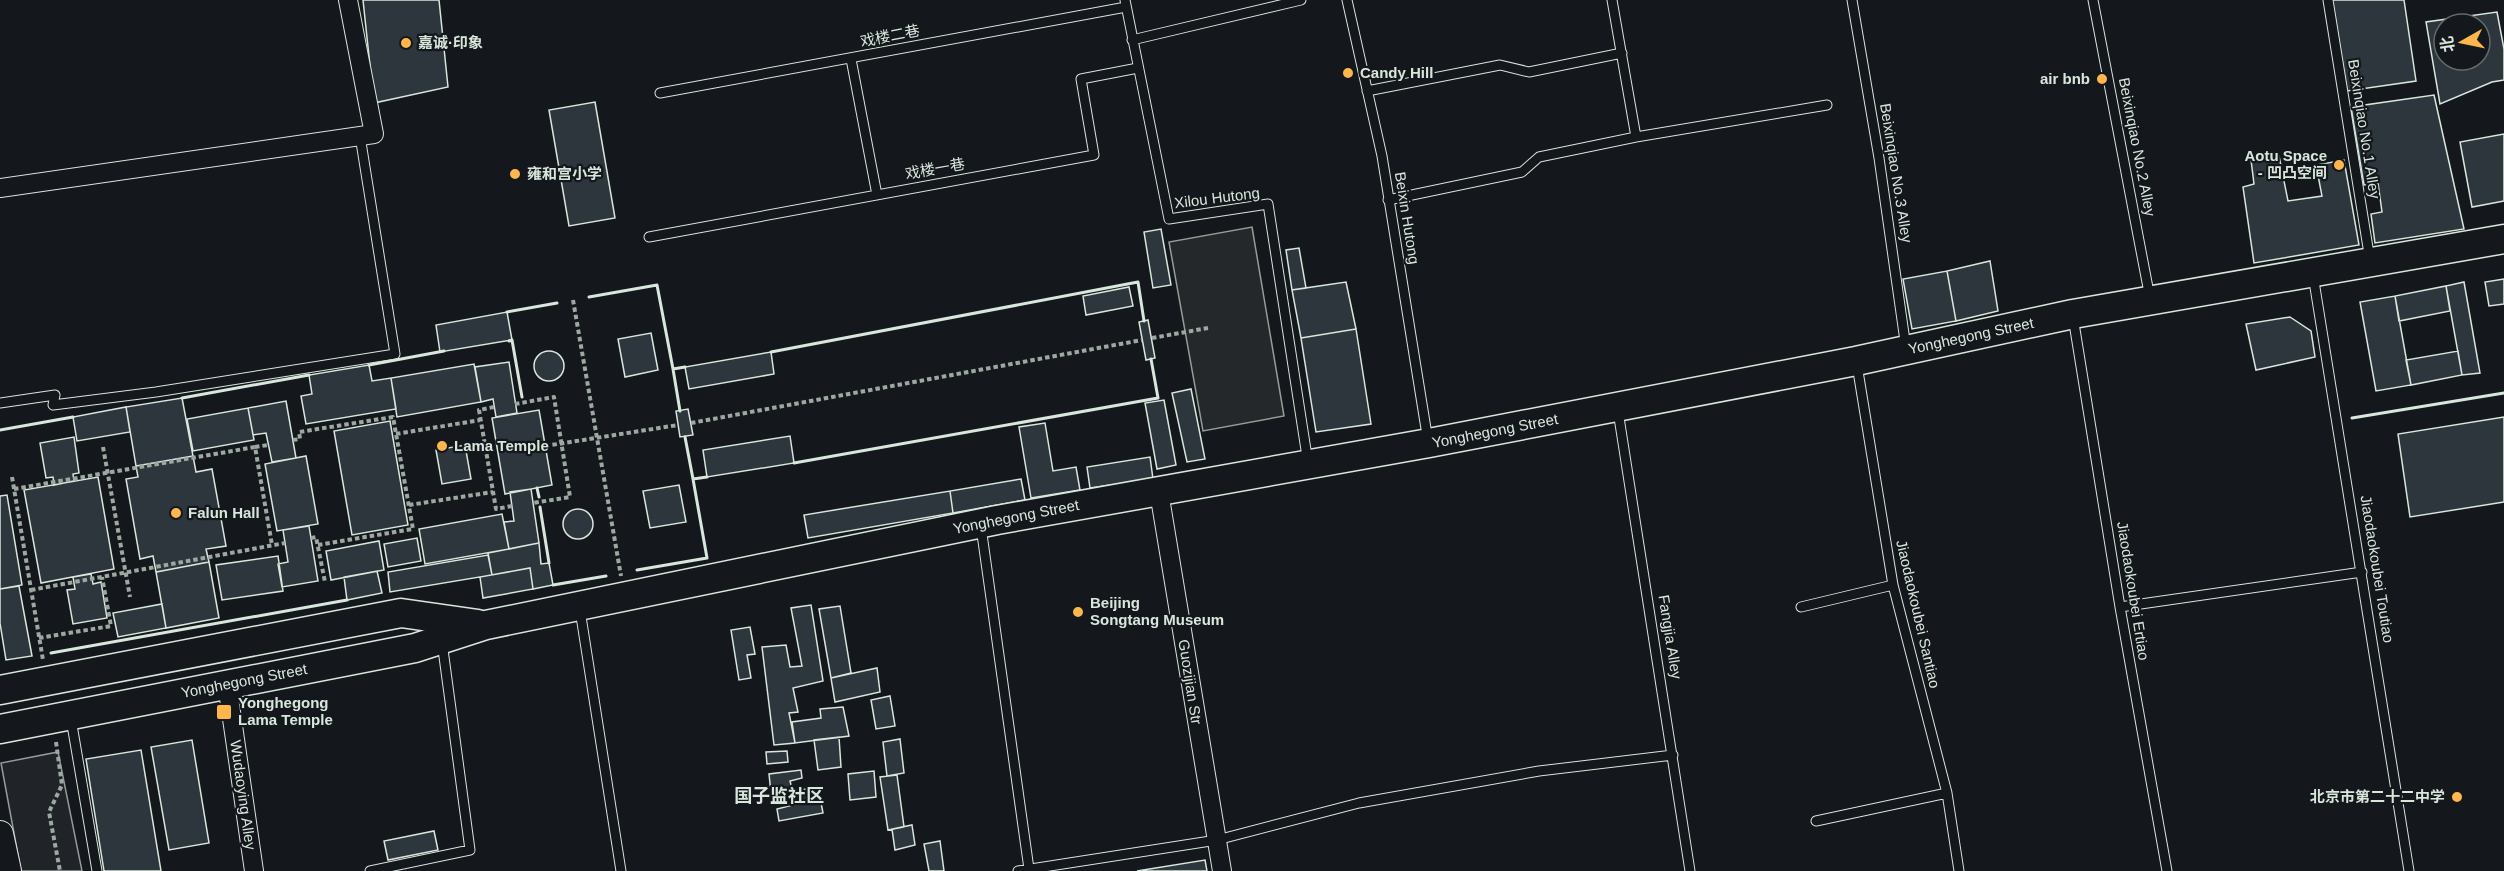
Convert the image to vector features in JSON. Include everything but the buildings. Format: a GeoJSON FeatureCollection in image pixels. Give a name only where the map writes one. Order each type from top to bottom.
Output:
{"type":"FeatureCollection","features":[{"type":"Feature","properties":{"kind":"main road","name":"Yonghegong Street"},"geometry":{"type":"LineString","coordinates":[[0,729],[415,648],[486,625],[981,524],[1618,407],[1856,361],[2073,314],[2504,239]]}},
{"type":"Feature","properties":{"kind":"main road","name":"Yonghegong Street"},"geometry":{"type":"LineString","coordinates":[[0,690],[401,613],[486,625]]}},
{"type":"Feature","properties":{"kind":"street"},"geometry":{"type":"LineString","coordinates":[[0,188],[374,134],[348,0]]}},
{"type":"Feature","properties":{"kind":"street","name":"Guozijian Str"},"geometry":{"type":"LineString","coordinates":[[1159,492],[1222,871]]}},
{"type":"Feature","properties":{"kind":"street","name":"Wudaoying Alley"},"geometry":{"type":"LineString","coordinates":[[227,684],[254,871]]}},
{"type":"Feature","properties":{"kind":"street"},"geometry":{"type":"LineString","coordinates":[[0,834],[8,871]]}},
{"type":"Feature","properties":{"kind":"lane"},"geometry":{"type":"LineString","coordinates":[[1132,40],[1301,0]]}},
{"type":"Feature","properties":{"kind":"lane","name":"Beixin Hutong"},"geometry":{"type":"LineString","coordinates":[[1347,0],[1382,156],[1429,443]]}},
{"type":"Feature","properties":{"kind":"lane"},"geometry":{"type":"LineString","coordinates":[[1612,0],[1636,137]]}},
{"type":"Feature","properties":{"kind":"lane","name":"Beixinqiao No.3 Alley"},"geometry":{"type":"LineString","coordinates":[[1851,0],[1879,158],[1906,350]]}},
{"type":"Feature","properties":{"kind":"lane","name":"Beixinqiao No.2 Alley"},"geometry":{"type":"LineString","coordinates":[[2093,0],[2151,300]]}},
{"type":"Feature","properties":{"kind":"lane","name":"Beixinqiao No.1 Alley"},"geometry":{"type":"LineString","coordinates":[[2328,0],[2371,263]]}},
{"type":"Feature","properties":{"kind":"lane","name":"Xilou Hutong"},"geometry":{"type":"LineString","coordinates":[[1125,4],[1169,219],[1268,204],[1309,464]]}},
{"type":"Feature","properties":{"kind":"lane","name":"戏楼二巷"},"geometry":{"type":"LineString","coordinates":[[660,93],[1125,4]]}},
{"type":"Feature","properties":{"kind":"lane"},"geometry":{"type":"LineString","coordinates":[[1368,91],[1500,65],[1529,72],[1622,53]]}},
{"type":"Feature","properties":{"kind":"lane"},"geometry":{"type":"LineString","coordinates":[[851,58],[877,195]]}},
{"type":"Feature","properties":{"kind":"lane","name":"戏楼一巷"},"geometry":{"type":"LineString","coordinates":[[649,237],[1094,155],[1081,79],[1138,68]]}},
{"type":"Feature","properties":{"kind":"lane"},"geometry":{"type":"LineString","coordinates":[[1388,200],[1522,172],[1539,157],[1636,137],[1827,105]]}},
{"type":"Feature","properties":{"kind":"lane"},"geometry":{"type":"LineString","coordinates":[[0,403],[55,395],[53,405],[156,392],[395,354],[360,136]]}},
{"type":"Feature","properties":{"kind":"lane","name":"Jiaodaokoubei Toutiao"},"geometry":{"type":"LineString","coordinates":[[2313,271],[2409,871]]}},
{"type":"Feature","properties":{"kind":"lane","name":"Jiaodaokoubei Ertiao"},"geometry":{"type":"LineString","coordinates":[[2073,314],[2120,607],[2167,871]]}},
{"type":"Feature","properties":{"kind":"lane","name":"Jiaodaokoubei Santiao"},"geometry":{"type":"LineString","coordinates":[[1856,361],[1893,585],[1947,793],[1959,871]]}},
{"type":"Feature","properties":{"kind":"lane","name":"Fangjia Alley"},"geometry":{"type":"LineString","coordinates":[[1618,407],[1690,871]]}},
{"type":"Feature","properties":{"kind":"lane"},"geometry":{"type":"LineString","coordinates":[[981,524],[1029,869]]}},
{"type":"Feature","properties":{"kind":"lane"},"geometry":{"type":"LineString","coordinates":[[2120,607],[2362,572]]}},
{"type":"Feature","properties":{"kind":"lane"},"geometry":{"type":"LineString","coordinates":[[1801,607],[1893,585]]}},
{"type":"Feature","properties":{"kind":"lane"},"geometry":{"type":"LineString","coordinates":[[579,606],[621,871]]}},
{"type":"Feature","properties":{"kind":"lane"},"geometry":{"type":"LineString","coordinates":[[370,871],[470,850],[442,639]]}},
{"type":"Feature","properties":{"kind":"lane"},"geometry":{"type":"LineString","coordinates":[[62,717],[97,871]]}},
{"type":"Feature","properties":{"kind":"lane"},"geometry":{"type":"LineString","coordinates":[[1018,871],[1216,840],[1359,803],[1539,771],[1673,755]]}},
{"type":"Feature","properties":{"kind":"lane"},"geometry":{"type":"LineString","coordinates":[[1816,821],[1947,793]]}},
{"type":"Feature","properties":{"kind":"path"},"geometry":{"type":"LineString","coordinates":[[573,300],[625,597]]}},
{"type":"Feature","properties":{"kind":"path"},"geometry":{"type":"LineString","coordinates":[[1152,338],[1208,328]]}},
{"type":"Feature","properties":{"kind":"path"},"geometry":{"type":"LineString","coordinates":[[691,423],[1142,340]]}},
{"type":"Feature","properties":{"kind":"path"},"geometry":{"type":"LineString","coordinates":[[515,404],[554,397],[570,497],[533,503]]}},
{"type":"Feature","properties":{"kind":"path"},"geometry":{"type":"LineString","coordinates":[[494,407],[479,410],[496,509],[512,506]]}},
{"type":"Feature","properties":{"kind":"path"},"geometry":{"type":"LineString","coordinates":[[293,440],[300,439],[299,432],[393,417],[413,529],[318,545]]}},
{"type":"Feature","properties":{"kind":"path"},"geometry":{"type":"LineString","coordinates":[[396,434],[480,420]]}},
{"type":"Feature","properties":{"kind":"path"},"geometry":{"type":"LineString","coordinates":[[545,446],[678,425]]}},
{"type":"Feature","properties":{"kind":"path"},"geometry":{"type":"LineString","coordinates":[[14,489],[268,445]]}},
{"type":"Feature","properties":{"kind":"path"},"geometry":{"type":"LineString","coordinates":[[103,447],[130,597]]}},
{"type":"Feature","properties":{"kind":"path"},"geometry":{"type":"LineString","coordinates":[[255,447],[272,545]]}},
{"type":"Feature","properties":{"kind":"path"},"geometry":{"type":"LineString","coordinates":[[12,477],[44,663]]}},
{"type":"Feature","properties":{"kind":"path"},"geometry":{"type":"LineString","coordinates":[[409,505],[493,492]]}},
{"type":"Feature","properties":{"kind":"path"},"geometry":{"type":"LineString","coordinates":[[311,538],[316,537],[324,582]]}},
{"type":"Feature","properties":{"kind":"path"},"geometry":{"type":"LineString","coordinates":[[31,590],[285,543]]}},
{"type":"Feature","properties":{"kind":"path"},"geometry":{"type":"LineString","coordinates":[[39,638],[111,626],[102,577]]}},
{"type":"Feature","properties":{"kind":"path"},"geometry":{"type":"LineString","coordinates":[[60,871],[49,812],[63,785],[62,717]]}},
{"type":"Feature","properties":{"kind":"shaded area"},"geometry":{"type":"Polygon","coordinates":[[[1252,227],[1284,416],[1203,431],[1169,242],[1252,227]]]}},
{"type":"Feature","properties":{"kind":"shaded area"},"geometry":{"type":"Polygon","coordinates":[[[58,752],[82,871],[21,871],[1,763],[58,752]]]}},
{"type":"Feature","properties":{"kind":"wall"},"geometry":{"type":"LineString","coordinates":[[771,352],[1138,282],[1144,321]]}},
{"type":"Feature","properties":{"kind":"wall"},"geometry":{"type":"LineString","coordinates":[[589,297],[657,285],[673,369],[685,367]]}},
{"type":"Feature","properties":{"kind":"wall"},"geometry":{"type":"LineString","coordinates":[[507,312],[557,303]]}},
{"type":"Feature","properties":{"kind":"wall"},"geometry":{"type":"LineString","coordinates":[[509,341],[512,340],[522,397]]}},
{"type":"Feature","properties":{"kind":"wall"},"geometry":{"type":"LineString","coordinates":[[369,365],[444,351]]}},
{"type":"Feature","properties":{"kind":"wall"},"geometry":{"type":"LineString","coordinates":[[794,463],[1158,398],[1151,359]]}},
{"type":"Feature","properties":{"kind":"wall"},"geometry":{"type":"LineString","coordinates":[[673,369],[680,411]]}},
{"type":"Feature","properties":{"kind":"wall"},"geometry":{"type":"LineString","coordinates":[[182,398],[309,375]]}},
{"type":"Feature","properties":{"kind":"wall"},"geometry":{"type":"LineString","coordinates":[[2352,418],[2504,393]]}},
{"type":"Feature","properties":{"kind":"wall"},"geometry":{"type":"LineString","coordinates":[[0,430],[73,417]]}},
{"type":"Feature","properties":{"kind":"wall"},"geometry":{"type":"LineString","coordinates":[[685,437],[693,479]]}},
{"type":"Feature","properties":{"kind":"wall"},"geometry":{"type":"LineString","coordinates":[[637,570],[707,558],[693,479],[707,477]]}},
{"type":"Feature","properties":{"kind":"wall"},"geometry":{"type":"LineString","coordinates":[[537,488],[539,497]]}},
{"type":"Feature","properties":{"kind":"wall"},"geometry":{"type":"LineString","coordinates":[[540,507],[549,563]]}},
{"type":"Feature","properties":{"kind":"wall"},"geometry":{"type":"LineString","coordinates":[[553,585],[606,576]]}},
{"type":"Feature","properties":{"kind":"wall"},"geometry":{"type":"LineString","coordinates":[[51,653],[347,600]]}},
{"type":"Feature","properties":{"kind":"place","name":"嘉诚·印象"},"geometry":{"type":"Point","coordinates":[406,43]}},
{"type":"Feature","properties":{"kind":"place","name":"Candy Hill"},"geometry":{"type":"Point","coordinates":[1348,73]}},
{"type":"Feature","properties":{"kind":"place","name":"air bnb"},"geometry":{"type":"Point","coordinates":[2102,79]}},
{"type":"Feature","properties":{"kind":"place","name":"Aotu Space - 凹凸空间"},"geometry":{"type":"Point","coordinates":[2339,165]}},
{"type":"Feature","properties":{"kind":"place","name":"雍和宫小学"},"geometry":{"type":"Point","coordinates":[515,174]}},
{"type":"Feature","properties":{"kind":"place","name":"Lama Temple"},"geometry":{"type":"Point","coordinates":[442,446]}},
{"type":"Feature","properties":{"kind":"place","name":"Falun Hall"},"geometry":{"type":"Point","coordinates":[176,513]}},
{"type":"Feature","properties":{"kind":"place","name":"Beijing Songtang Museum"},"geometry":{"type":"Point","coordinates":[1078,612]}},
{"type":"Feature","properties":{"kind":"place","name":"Yonghegong Lama Temple"},"geometry":{"type":"Point","coordinates":[224,712]}},
{"type":"Feature","properties":{"kind":"place","name":"北京市第二十二中学"},"geometry":{"type":"Point","coordinates":[2457,797]}},
{"type":"Feature","properties":{"kind":"district","name":"国子监社区"},"geometry":{"type":"Point","coordinates":[779,796]}}]}
